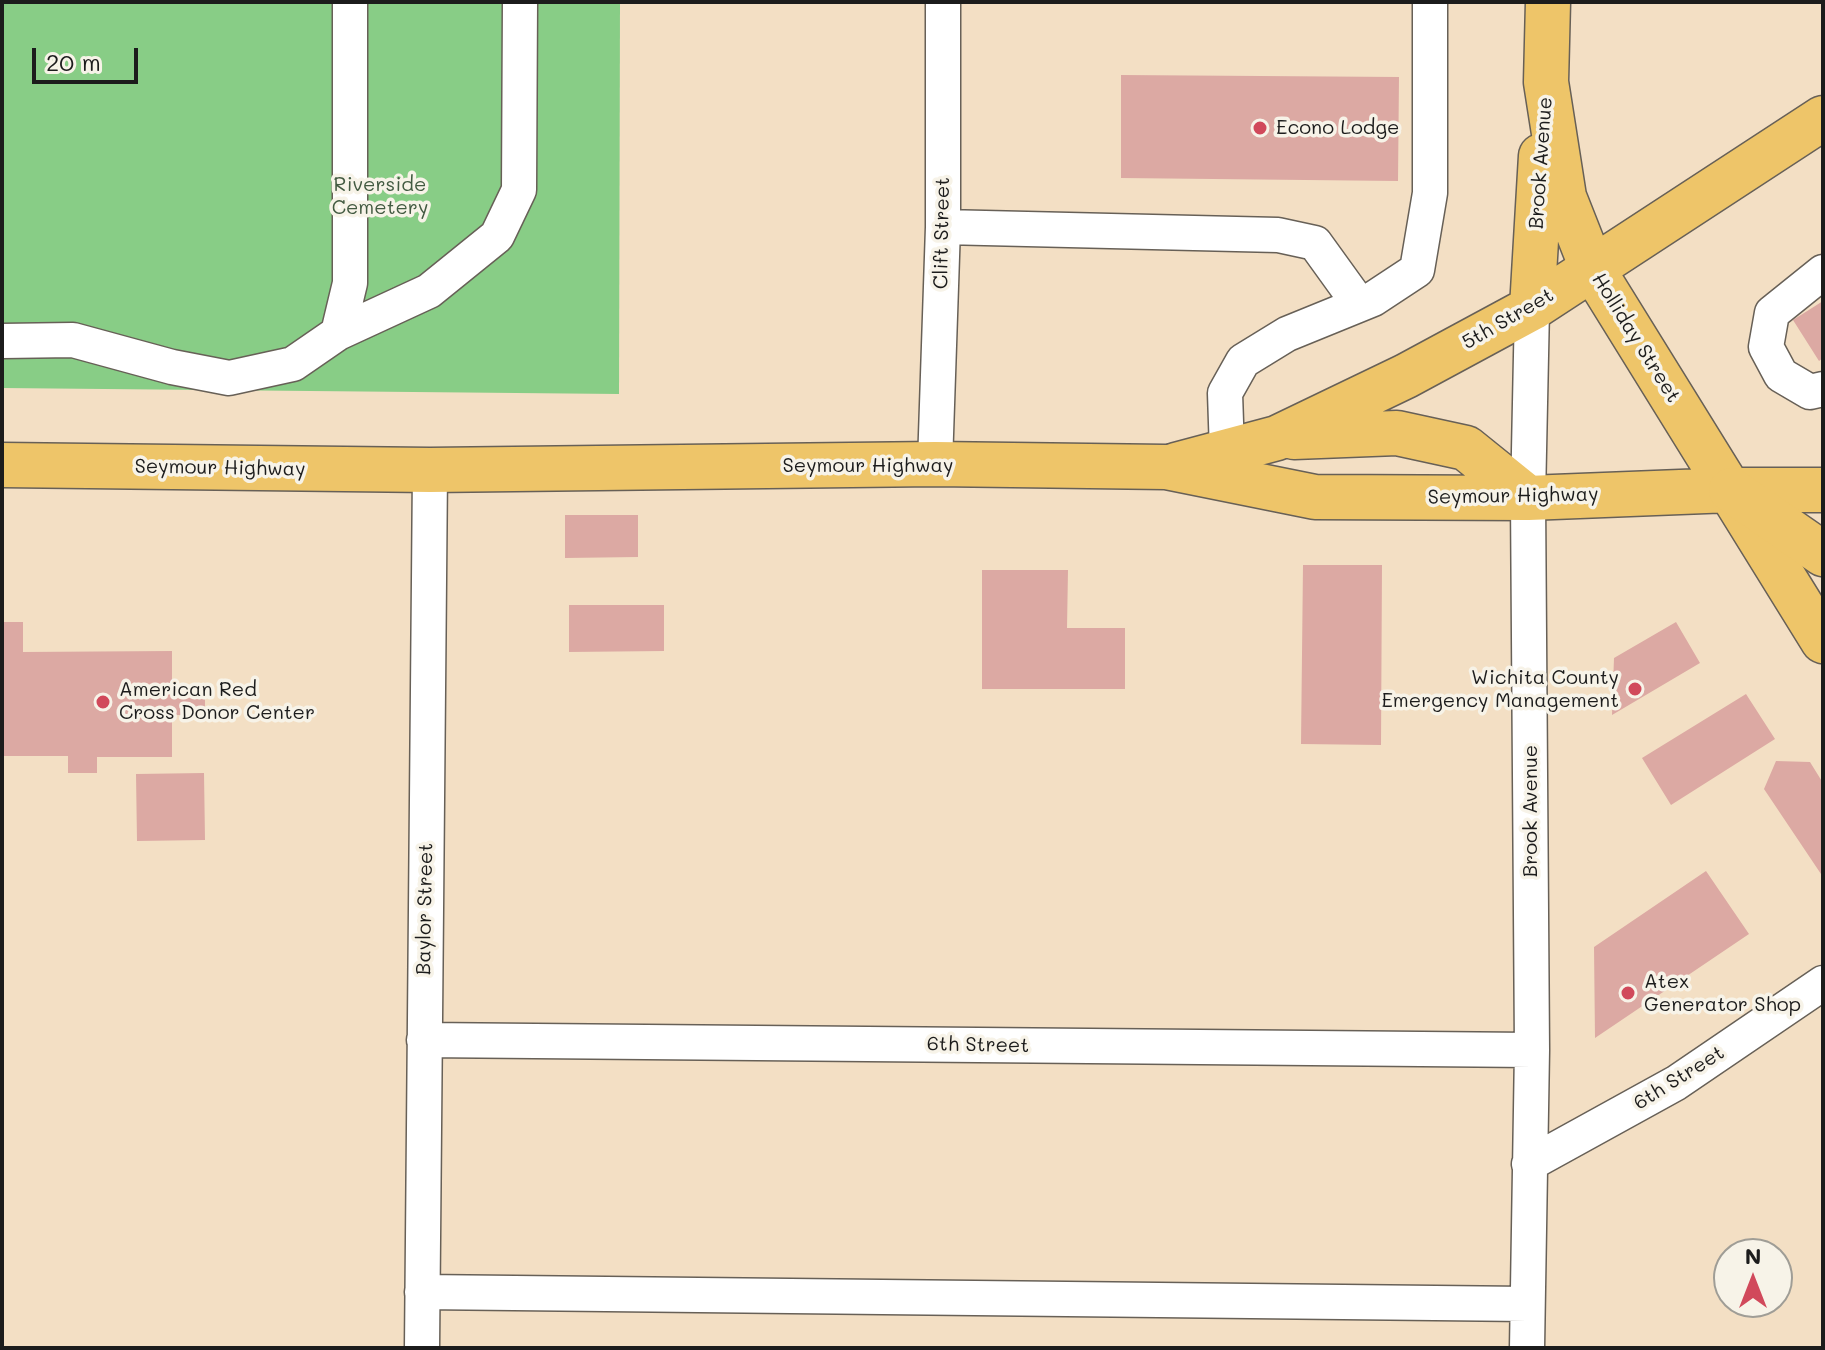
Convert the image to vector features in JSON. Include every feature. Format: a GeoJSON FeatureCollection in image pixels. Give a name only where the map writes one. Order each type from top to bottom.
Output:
{"type":"FeatureCollection","features":[{"type":"Feature","properties":{"kind":"main road","name":"Holliday Street"},"geometry":{"type":"LineString","coordinates":[[1548,2],[1546,82],[1564,197],[1592,268],[1823,641]]}},
{"type":"Feature","properties":{"kind":"main road","name":"Brook Avenue"},"geometry":{"type":"LineString","coordinates":[[1532,308],[1546,82]]}},
{"type":"Feature","properties":{"kind":"main road","name":"5th Street"},"geometry":{"type":"LineString","coordinates":[[1166,467],[1277,438],[1406,376],[1532,308],[1823,118]]}},
{"type":"Feature","properties":{"kind":"main road"},"geometry":{"type":"LineString","coordinates":[[1277,438],[1397,433],[1466,448],[1528,498]]}},
{"type":"Feature","properties":{"kind":"main road","name":"Seymour Highway"},"geometry":{"type":"LineString","coordinates":[[2,465],[430,470],[935,464],[1166,467],[1315,497],[1528,498],[1731,490]]}},
{"type":"Feature","properties":{"kind":"main road"},"geometry":{"type":"LineString","coordinates":[[1731,490],[1823,490]]}},
{"type":"Feature","properties":{"kind":"main road"},"geometry":{"type":"LineString","coordinates":[[1731,490],[1823,554]]}},
{"type":"Feature","properties":{"kind":"street"},"geometry":{"type":"LineString","coordinates":[[338,333],[350,283],[350,2]]}},
{"type":"Feature","properties":{"kind":"street"},"geometry":{"type":"LineString","coordinates":[[2,341],[73,340],[172,367],[229,378],[293,364],[338,333],[429,291],[497,236],[519,190],[520,2]]}},
{"type":"Feature","properties":{"kind":"street","name":"Clift Street"},"geometry":{"type":"LineString","coordinates":[[935,464],[943,227],[943,2]]}},
{"type":"Feature","properties":{"kind":"street"},"geometry":{"type":"LineString","coordinates":[[1227,452],[1225,393],[1243,361],[1287,334],[1373,299],[1417,270],[1430,193],[1430,2]]}},
{"type":"Feature","properties":{"kind":"street"},"geometry":{"type":"LineString","coordinates":[[943,227],[1278,235],[1315,243],[1359,304]]}},
{"type":"Feature","properties":{"kind":"street"},"geometry":{"type":"LineString","coordinates":[[1823,272],[1772,313],[1766,347],[1781,375],[1810,392],[1823,389]]}},
{"type":"Feature","properties":{"kind":"street","name":"Brook Avenue"},"geometry":{"type":"LineString","coordinates":[[1527,1348],[1532,1050],[1528,498],[1532,308]]}},
{"type":"Feature","properties":{"kind":"street","name":"Baylor Street"},"geometry":{"type":"LineString","coordinates":[[422,1348],[430,470]]}},
{"type":"Feature","properties":{"kind":"street","name":"6th Street"},"geometry":{"type":"LineString","coordinates":[[1529,1164],[1676,1083],[1823,983]]}},
{"type":"Feature","properties":{"kind":"street","name":"6th Street"},"geometry":{"type":"LineString","coordinates":[[424,1040],[1532,1050]]}},
{"type":"Feature","properties":{"kind":"street"},"geometry":{"type":"LineString","coordinates":[[422,1292],[1527,1304]]}},
{"type":"Feature","properties":{"kind":"green space","name":"Riverside Cemetery"},"geometry":{"type":"Polygon","coordinates":[[[2,2],[620,2],[619,394],[2,388],[2,2]]]}},
{"type":"Feature","properties":{"kind":"building","name":"Econo Lodge"},"geometry":{"type":"Polygon","coordinates":[[[1121,75],[1399,77],[1398,181],[1121,178],[1121,75]]]}},
{"type":"Feature","properties":{"kind":"building"},"geometry":{"type":"Polygon","coordinates":[[[1823,301],[1823,358],[1819,361],[1793,320],[1823,301]]]}},
{"type":"Feature","properties":{"kind":"building"},"geometry":{"type":"Polygon","coordinates":[[[565,515],[638,515],[638,557],[565,558],[565,515]]]}},
{"type":"Feature","properties":{"kind":"building"},"geometry":{"type":"Polygon","coordinates":[[[1303,565],[1382,565],[1381,745],[1301,744],[1303,565]]]}},
{"type":"Feature","properties":{"kind":"building"},"geometry":{"type":"Polygon","coordinates":[[[982,570],[1068,570],[1067,628],[1125,628],[1125,689],[982,689],[982,570]]]}},
{"type":"Feature","properties":{"kind":"building"},"geometry":{"type":"Polygon","coordinates":[[[569,605],[664,605],[664,651],[569,652],[569,605]]]}},
{"type":"Feature","properties":{"kind":"building","name":"American Red Cross Donor Center"},"geometry":{"type":"Polygon","coordinates":[[[2,622],[23,622],[23,652],[172,651],[172,689],[205,689],[205,715],[172,715],[172,757],[97,757],[97,773],[68,773],[68,756],[2,756],[2,622]]]}},
{"type":"Feature","properties":{"kind":"building","name":"Wichita County Emergency Management"},"geometry":{"type":"Polygon","coordinates":[[[1676,622],[1700,663],[1612,715],[1614,658],[1676,622]]]}},
{"type":"Feature","properties":{"kind":"building"},"geometry":{"type":"Polygon","coordinates":[[[1746,694],[1775,739],[1671,805],[1642,758],[1746,694]]]}},
{"type":"Feature","properties":{"kind":"building"},"geometry":{"type":"Polygon","coordinates":[[[1776,761],[1810,762],[1823,783],[1823,877],[1764,789],[1776,761]]]}},
{"type":"Feature","properties":{"kind":"building"},"geometry":{"type":"Polygon","coordinates":[[[204,773],[205,840],[137,841],[136,774],[204,773]]]}},
{"type":"Feature","properties":{"kind":"building","name":"Atex Generator Shop"},"geometry":{"type":"Polygon","coordinates":[[[1706,871],[1749,934],[1595,1038],[1594,947],[1706,871]]]}},
{"type":"Feature","properties":{"kind":"place","name":"Econo Lodge"},"geometry":{"type":"Point","coordinates":[1260,128]}},
{"type":"Feature","properties":{"kind":"place","name":"Wichita County Emergency Management"},"geometry":{"type":"Point","coordinates":[1635,689]}},
{"type":"Feature","properties":{"kind":"place","name":"American Red Cross Donor Center"},"geometry":{"type":"Point","coordinates":[103,702]}},
{"type":"Feature","properties":{"kind":"place","name":"Atex Generator Shop"},"geometry":{"type":"Point","coordinates":[1628,993]}}]}
